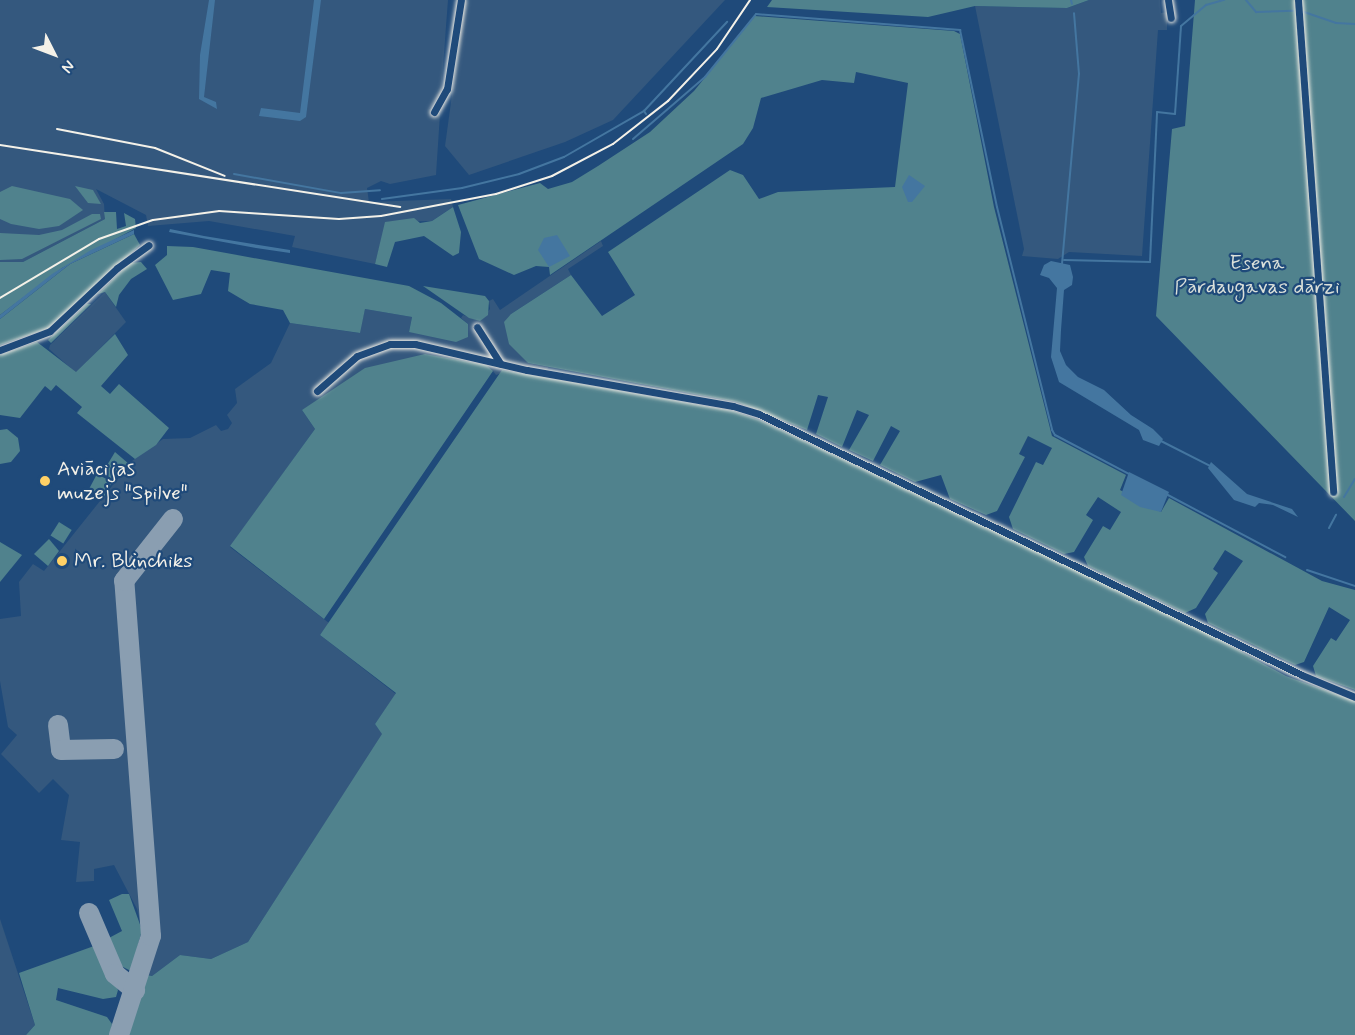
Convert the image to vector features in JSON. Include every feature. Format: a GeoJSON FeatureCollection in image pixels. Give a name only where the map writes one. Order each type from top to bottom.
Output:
{"type":"FeatureCollection","features":[{"type":"Feature","properties":{"kind":"street"},"geometry":{"type":"LineString","coordinates":[[434,112],[447,89],[461,0]]}},
{"type":"Feature","properties":{"kind":"street"},"geometry":{"type":"LineString","coordinates":[[1168,0],[1171,18]]}},
{"type":"Feature","properties":{"kind":"street"},"geometry":{"type":"LineString","coordinates":[[1298,0],[1333,492]]}},
{"type":"Feature","properties":{"kind":"street"},"geometry":{"type":"LineString","coordinates":[[0,350],[50,332],[117,268],[149,245]]}},
{"type":"Feature","properties":{"kind":"street"},"geometry":{"type":"LineString","coordinates":[[477,327],[500,363]]}},
{"type":"Feature","properties":{"kind":"street"},"geometry":{"type":"LineString","coordinates":[[316,391],[357,356],[390,344],[416,344],[500,363],[759,414],[1302,675],[1355,697]]}},
{"type":"Feature","properties":{"kind":"shaded area"},"geometry":{"type":"Polygon","coordinates":[[[0,0],[448,0],[441,93],[429,109],[440,114],[436,175],[390,184],[381,181],[367,188],[369,202],[451,199],[453,207],[432,221],[386,222],[375,264],[292,247],[295,236],[209,221],[148,226],[146,215],[96,189],[104,204],[105,219],[23,262],[0,262],[0,0]]]}},
{"type":"Feature","properties":{"kind":"shaded area"},"geometry":{"type":"Polygon","coordinates":[[[209,0],[215,0],[204,97],[216,102],[217,109],[199,99],[200,55],[209,0]]]}},
{"type":"Feature","properties":{"kind":"shaded area"},"geometry":{"type":"Polygon","coordinates":[[[314,0],[321,0],[306,117],[300,121],[259,116],[261,108],[300,113],[314,0]]]}},
{"type":"Feature","properties":{"kind":"shaded area"},"geometry":{"type":"Polygon","coordinates":[[[465,0],[725,0],[613,120],[565,142],[469,175],[445,146],[465,0]]]}},
{"type":"Feature","properties":{"kind":"shaded area"},"geometry":{"type":"Polygon","coordinates":[[[1089,0],[1160,0],[1161,13],[1167,12],[1167,30],[1158,30],[1142,256],[1069,252],[1058,259],[1022,256],[1024,249],[975,6],[1067,8],[1089,0]]]}},
{"type":"Feature","properties":{"kind":"shaded area"},"geometry":{"type":"Polygon","coordinates":[[[909,175],[925,186],[912,202],[908,202],[902,187],[909,175]]]}},
{"type":"Feature","properties":{"kind":"shaded area"},"geometry":{"type":"Polygon","coordinates":[[[170,229],[290,250],[290,253],[169,232],[170,229]]]}},
{"type":"Feature","properties":{"kind":"shaded area"},"geometry":{"type":"Polygon","coordinates":[[[134,230],[134,234],[70,264],[0,319],[0,315],[52,274],[91,250],[134,230]]]}},
{"type":"Feature","properties":{"kind":"shaded area"},"geometry":{"type":"Polygon","coordinates":[[[557,235],[570,256],[549,267],[538,250],[544,238],[557,235]]]}},
{"type":"Feature","properties":{"kind":"shaded area"},"geometry":{"type":"Polygon","coordinates":[[[601,241],[603,246],[568,269],[571,275],[511,314],[528,363],[548,367],[546,378],[509,371],[496,375],[493,371],[302,410],[315,429],[230,547],[329,623],[320,635],[396,694],[375,724],[383,734],[248,942],[211,959],[180,955],[152,976],[131,971],[142,929],[137,909],[114,865],[94,869],[94,881],[76,882],[80,842],[61,840],[69,795],[53,779],[39,793],[1,754],[17,735],[8,727],[0,681],[0,619],[21,616],[19,582],[33,564],[44,571],[132,461],[163,439],[190,438],[216,425],[221,431],[228,429],[232,423],[227,415],[237,403],[235,389],[271,363],[290,323],[359,333],[365,309],[412,317],[409,332],[468,324],[461,318],[463,315],[480,321],[490,309],[489,301],[493,299],[500,310],[601,241]]]}},
{"type":"Feature","properties":{"kind":"shaded area"},"geometry":{"type":"Polygon","coordinates":[[[1051,261],[1070,265],[1073,277],[1072,285],[1064,290],[1060,351],[1066,365],[1078,377],[1104,390],[1131,415],[1153,429],[1163,439],[1159,446],[1143,440],[1139,430],[1059,382],[1051,357],[1057,288],[1049,278],[1040,275],[1044,265],[1051,261]]]}},
{"type":"Feature","properties":{"kind":"shaded area"},"geometry":{"type":"Polygon","coordinates":[[[105,292],[126,322],[76,373],[49,349],[50,345],[105,292]]]}},
{"type":"Feature","properties":{"kind":"shaded area"},"geometry":{"type":"Polygon","coordinates":[[[1211,462],[1247,494],[1292,509],[1298,517],[1273,505],[1259,503],[1255,507],[1234,500],[1208,468],[1211,462]]]}},
{"type":"Feature","properties":{"kind":"shaded area"},"geometry":{"type":"Polygon","coordinates":[[[1129,472],[1169,492],[1161,512],[1140,507],[1121,495],[1129,472]]]}},
{"type":"Feature","properties":{"kind":"shaded area"},"geometry":{"type":"Polygon","coordinates":[[[0,919],[35,1025],[26,1035],[0,1035],[0,919]]]}},
{"type":"Feature","properties":{"kind":"green space"},"geometry":{"type":"Polygon","coordinates":[[[772,0],[1089,0],[1067,8],[975,6],[928,17],[767,7],[772,0]]]}},
{"type":"Feature","properties":{"kind":"green space","name":"Esena Pārdaugavas dārzi"},"geometry":{"type":"Polygon","coordinates":[[[1195,0],[1355,0],[1355,521],[1156,316],[1172,129],[1185,126],[1195,0]]]}},
{"type":"Feature","properties":{"kind":"green space"},"geometry":{"type":"Polygon","coordinates":[[[755,16],[954,31],[960,34],[994,207],[1052,436],[1126,475],[1120,490],[1161,512],[1169,498],[1322,581],[1355,590],[1355,690],[1316,676],[1313,666],[1331,638],[1336,641],[1350,620],[1329,607],[1304,662],[1295,665],[1208,623],[1205,614],[1243,561],[1225,550],[1213,569],[1218,573],[1196,608],[1185,613],[1088,566],[1084,557],[1103,526],[1110,530],[1121,512],[1098,497],[1086,515],[1093,520],[1074,552],[1064,554],[1013,529],[1009,517],[1036,462],[1043,465],[1052,448],[1028,436],[1019,454],[1025,457],[997,511],[986,515],[950,499],[941,475],[915,482],[880,465],[900,431],[891,426],[873,461],[849,450],[869,415],[857,410],[842,447],[816,434],[828,397],[818,395],[807,430],[737,402],[528,363],[509,344],[504,322],[511,314],[571,275],[602,316],[635,295],[608,252],[730,170],[743,175],[759,199],[778,192],[895,187],[908,83],[856,72],[854,83],[822,80],[761,98],[753,128],[743,144],[550,275],[549,267],[536,266],[514,275],[479,259],[458,205],[540,183],[548,189],[572,182],[598,166],[650,132],[694,91],[755,16]]]}},
{"type":"Feature","properties":{"kind":"green space"},"geometry":{"type":"Polygon","coordinates":[[[12,186],[70,199],[83,210],[59,226],[39,229],[11,224],[0,219],[0,192],[12,186]]]}},
{"type":"Feature","properties":{"kind":"green space"},"geometry":{"type":"Polygon","coordinates":[[[75,186],[93,190],[101,204],[88,203],[75,186]]]}},
{"type":"Feature","properties":{"kind":"green space"},"geometry":{"type":"Polygon","coordinates":[[[453,207],[461,232],[459,253],[453,256],[424,236],[395,242],[387,267],[375,264],[385,222],[414,218],[420,223],[432,221],[453,207]]]}},
{"type":"Feature","properties":{"kind":"green space"},"geometry":{"type":"Polygon","coordinates":[[[104,212],[116,212],[117,229],[126,226],[124,213],[135,219],[136,228],[62,268],[0,315],[0,262],[23,262],[105,219],[104,212]]]}},
{"type":"Feature","properties":{"kind":"green space"},"geometry":{"type":"Polygon","coordinates":[[[92,214],[100,214],[101,219],[22,259],[0,260],[0,233],[39,235],[62,230],[92,214]]]}},
{"type":"Feature","properties":{"kind":"green space"},"geometry":{"type":"Polygon","coordinates":[[[134,234],[140,245],[49,328],[0,345],[0,319],[70,264],[134,234]]]}},
{"type":"Feature","properties":{"kind":"green space"},"geometry":{"type":"Polygon","coordinates":[[[167,246],[193,247],[409,286],[441,303],[468,324],[468,337],[456,342],[409,332],[412,317],[365,309],[360,333],[290,323],[283,310],[250,304],[228,291],[230,273],[211,270],[201,294],[173,300],[155,265],[167,255],[167,246]]]}},
{"type":"Feature","properties":{"kind":"green space"},"geometry":{"type":"Polygon","coordinates":[[[141,262],[147,269],[131,279],[119,295],[116,307],[105,292],[98,294],[130,263],[141,262]]]}},
{"type":"Feature","properties":{"kind":"green space"},"geometry":{"type":"Polygon","coordinates":[[[423,286],[485,296],[489,301],[488,315],[480,321],[469,318],[423,286]]]}},
{"type":"Feature","properties":{"kind":"green space"},"geometry":{"type":"Polygon","coordinates":[[[87,304],[91,304],[51,343],[48,340],[87,304]]]}},
{"type":"Feature","properties":{"kind":"green space"},"geometry":{"type":"Polygon","coordinates":[[[115,334],[128,355],[101,386],[110,394],[119,384],[169,428],[156,445],[135,459],[77,413],[82,407],[56,385],[51,391],[45,386],[20,418],[0,415],[0,355],[37,342],[76,372],[115,334]]]}},
{"type":"Feature","properties":{"kind":"green space"},"geometry":{"type":"Polygon","coordinates":[[[425,354],[486,365],[493,371],[324,619],[230,546],[315,429],[302,410],[365,368],[425,354]]]}},
{"type":"Feature","properties":{"kind":"green space"},"geometry":{"type":"Polygon","coordinates":[[[502,370],[733,411],[762,421],[1196,627],[1286,676],[1355,701],[1355,1035],[126,1035],[147,975],[152,976],[180,955],[211,959],[248,942],[382,734],[375,724],[396,693],[320,635],[502,370]]]}},
{"type":"Feature","properties":{"kind":"green space"},"geometry":{"type":"Polygon","coordinates":[[[7,429],[18,438],[20,451],[11,462],[0,464],[0,430],[7,429]]]}},
{"type":"Feature","properties":{"kind":"green space"},"geometry":{"type":"Polygon","coordinates":[[[115,452],[129,464],[113,480],[103,472],[115,452]]]}},
{"type":"Feature","properties":{"kind":"green space"},"geometry":{"type":"Polygon","coordinates":[[[97,474],[112,482],[104,497],[89,489],[97,474]]]}},
{"type":"Feature","properties":{"kind":"green space"},"geometry":{"type":"Polygon","coordinates":[[[59,522],[72,530],[63,544],[51,536],[59,522]]]}},
{"type":"Feature","properties":{"kind":"green space"},"geometry":{"type":"Polygon","coordinates":[[[49,539],[59,551],[48,566],[34,554],[49,539]]]}},
{"type":"Feature","properties":{"kind":"green space"},"geometry":{"type":"Polygon","coordinates":[[[0,542],[22,555],[0,582],[0,542]]]}},
{"type":"Feature","properties":{"kind":"green space"},"geometry":{"type":"Polygon","coordinates":[[[122,894],[129,894],[142,930],[131,971],[119,965],[107,939],[122,931],[109,900],[122,894]]]}},
{"type":"Feature","properties":{"kind":"green space"},"geometry":{"type":"Polygon","coordinates":[[[94,946],[118,990],[116,997],[103,999],[58,988],[56,1000],[107,1017],[112,1024],[110,1035],[26,1035],[35,1025],[19,973],[94,946]]]}},
{"type":"Feature","properties":{"kind":"waterway"},"geometry":{"type":"LineString","coordinates":[[1071,0],[1072,4]]}},
{"type":"Feature","properties":{"kind":"waterway"},"geometry":{"type":"LineString","coordinates":[[1064,260],[1150,262],[1157,112],[1175,114],[1181,26],[1206,5],[1224,0]]}},
{"type":"Feature","properties":{"kind":"waterway"},"geometry":{"type":"LineString","coordinates":[[1246,0],[1256,12],[1293,11]]}},
{"type":"Feature","properties":{"kind":"waterway"},"geometry":{"type":"LineString","coordinates":[[1304,12],[1336,23],[1355,24]]}},
{"type":"Feature","properties":{"kind":"waterway"},"geometry":{"type":"LineString","coordinates":[[1062,264],[1079,74],[1074,13]]}},
{"type":"Feature","properties":{"kind":"waterway"},"geometry":{"type":"LineString","coordinates":[[633,139],[705,77],[756,14],[960,30],[997,207],[1052,430],[1055,435],[1129,474]]}},
{"type":"Feature","properties":{"kind":"waterway"},"geometry":{"type":"LineString","coordinates":[[646,114],[644,111],[727,22]]}},
{"type":"Feature","properties":{"kind":"waterway"},"geometry":{"type":"LineString","coordinates":[[382,199],[462,188],[519,174],[564,157],[644,111]]}},
{"type":"Feature","properties":{"kind":"waterway"},"geometry":{"type":"LineString","coordinates":[[234,174],[341,193],[380,190]]}},
{"type":"Feature","properties":{"kind":"waterway"},"geometry":{"type":"LineString","coordinates":[[1161,441],[1210,466]]}},
{"type":"Feature","properties":{"kind":"waterway"},"geometry":{"type":"LineString","coordinates":[[1344,497],[1355,479]]}},
{"type":"Feature","properties":{"kind":"waterway"},"geometry":{"type":"LineString","coordinates":[[1166,494],[1285,557]]}},
{"type":"Feature","properties":{"kind":"waterway"},"geometry":{"type":"LineString","coordinates":[[1329,528],[1336,515]]}},
{"type":"Feature","properties":{"kind":"waterway"},"geometry":{"type":"LineString","coordinates":[[1307,570],[1355,586]]}},
{"type":"Feature","properties":{"kind":"taxiway"},"geometry":{"type":"LineString","coordinates":[[119,1035],[151,936],[124,581],[173,519]]}},
{"type":"Feature","properties":{"kind":"taxiway"},"geometry":{"type":"LineString","coordinates":[[58,725],[61,750],[114,749]]}},
{"type":"Feature","properties":{"kind":"taxiway"},"geometry":{"type":"LineString","coordinates":[[89,913],[115,974],[135,990]]}},
{"type":"Feature","properties":{"kind":"railway"},"geometry":{"type":"LineString","coordinates":[[0,298],[99,239],[153,220],[219,211],[339,219],[381,216],[496,194],[552,176],[613,144],[668,101],[717,49],[750,0]]}},
{"type":"Feature","properties":{"kind":"railway"},"geometry":{"type":"LineString","coordinates":[[57,129],[155,148],[225,176]]}},
{"type":"Feature","properties":{"kind":"railway"},"geometry":{"type":"LineString","coordinates":[[0,145],[400,207]]}},
{"type":"Feature","properties":{"kind":"place","name":"Aviācijas muzejs \"Spilve\""},"geometry":{"type":"Point","coordinates":[45,481]}},
{"type":"Feature","properties":{"kind":"place","name":"Mr. Blinchiks"},"geometry":{"type":"Point","coordinates":[62,561]}}]}
